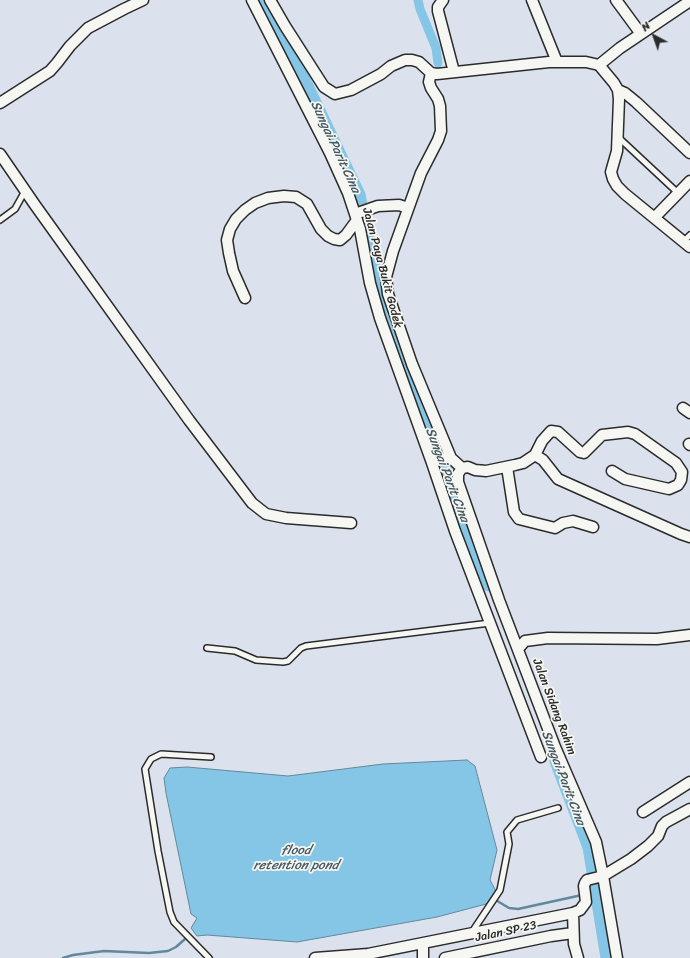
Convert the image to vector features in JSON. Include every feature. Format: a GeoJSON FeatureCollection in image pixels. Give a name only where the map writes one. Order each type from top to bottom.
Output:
{"type":"FeatureCollection","features":[{"type":"Feature","properties":{"kind":"street"},"geometry":{"type":"LineString","coordinates":[[0,103],[50,70],[70,46],[88,28],[143,0]]}},
{"type":"Feature","properties":{"kind":"street","name":"Jalan Paya Bukit Godek"},"geometry":{"type":"LineString","coordinates":[[252,0],[360,215],[360,229],[370,283],[380,318],[432,460],[455,531],[541,757]]}},
{"type":"Feature","properties":{"kind":"street"},"geometry":{"type":"LineString","coordinates":[[270,0],[324,87],[334,94],[352,90],[381,74],[398,61],[412,60],[419,62],[431,73],[437,74],[556,62],[586,62],[599,65],[618,90],[618,151],[611,172],[613,179],[617,186],[625,194],[688,241]]}},
{"type":"Feature","properties":{"kind":"street"},"geometry":{"type":"LineString","coordinates":[[443,0],[438,7],[438,11],[454,72]]}},
{"type":"Feature","properties":{"kind":"street"},"geometry":{"type":"LineString","coordinates":[[532,0],[556,62]]}},
{"type":"Feature","properties":{"kind":"street"},"geometry":{"type":"LineString","coordinates":[[616,0],[641,34]]}},
{"type":"Feature","properties":{"kind":"street"},"geometry":{"type":"LineString","coordinates":[[599,65],[620,48],[690,0]]}},
{"type":"Feature","properties":{"kind":"street"},"geometry":{"type":"LineString","coordinates":[[431,73],[429,82],[440,106],[441,131],[438,140],[404,207],[386,276],[388,294],[412,364],[455,462]]}},
{"type":"Feature","properties":{"kind":"street"},"geometry":{"type":"LineString","coordinates":[[618,90],[625,93],[636,102],[690,153]]}},
{"type":"Feature","properties":{"kind":"street"},"geometry":{"type":"LineString","coordinates":[[0,154],[189,420],[252,503],[266,514],[286,518],[351,523]]}},
{"type":"Feature","properties":{"kind":"street"},"geometry":{"type":"LineString","coordinates":[[655,217],[690,181]]}},
{"type":"Feature","properties":{"kind":"street"},"geometry":{"type":"LineString","coordinates":[[244,298],[229,253],[227,240],[230,229],[236,218],[255,203],[268,198],[284,196],[296,197],[307,204],[321,229],[328,236],[340,240],[346,235],[360,215],[378,206],[404,207]]}},
{"type":"Feature","properties":{"kind":"street"},"geometry":{"type":"LineString","coordinates":[[432,460],[455,462],[475,470],[486,471],[522,463],[535,455],[542,441],[551,432],[558,432],[580,452],[584,453],[602,435],[628,432],[635,434],[676,464],[682,472],[681,480],[678,485],[670,489],[625,479],[612,471]]}},
{"type":"Feature","properties":{"kind":"street"},"geometry":{"type":"LineString","coordinates":[[535,455],[543,460],[558,479],[690,537]]}},
{"type":"Feature","properties":{"kind":"street","name":"Jalan Sidang Rahim"},"geometry":{"type":"LineString","coordinates":[[455,462],[458,482],[499,600],[555,747],[596,842],[601,877],[617,958]]}},
{"type":"Feature","properties":{"kind":"street"},"geometry":{"type":"LineString","coordinates":[[508,467],[514,512],[519,518],[555,528],[563,523],[573,521],[592,527]]}},
{"type":"Feature","properties":{"kind":"street"},"geometry":{"type":"LineString","coordinates":[[518,649],[525,641],[548,638],[657,639],[690,635]]}},
{"type":"Feature","properties":{"kind":"street"},"geometry":{"type":"LineString","coordinates":[[643,812],[690,782]]}},
{"type":"Feature","properties":{"kind":"street"},"geometry":{"type":"LineString","coordinates":[[315,958],[368,954],[573,913],[580,910],[586,902],[584,883],[589,879],[601,877],[648,846],[658,836],[662,826],[666,822],[690,809]]}},
{"type":"Feature","properties":{"kind":"street"},"geometry":{"type":"LineString","coordinates":[[573,913],[573,933],[578,958]]}},
{"type":"Feature","properties":{"kind":"street","name":"Jalan SP 23"},"geometry":{"type":"LineString","coordinates":[[445,958],[551,936],[573,933]]}},
{"type":"Feature","properties":{"kind":"street"},"geometry":{"type":"LineString","coordinates":[[423,943],[423,958]]}},
{"type":"Feature","properties":{"kind":"lane"},"geometry":{"type":"LineString","coordinates":[[617,136],[678,193]]}},
{"type":"Feature","properties":{"kind":"lane"},"geometry":{"type":"LineString","coordinates":[[0,220],[15,209],[26,191]]}},
{"type":"Feature","properties":{"kind":"lane"},"geometry":{"type":"LineString","coordinates":[[207,648],[235,651],[256,660],[283,662],[288,661],[301,648],[306,646],[490,623]]}},
{"type":"Feature","properties":{"kind":"lane"},"geometry":{"type":"LineString","coordinates":[[209,958],[174,922],[170,912],[158,851],[145,769],[151,759],[161,754],[211,757]]}},
{"type":"Feature","properties":{"kind":"lane"},"geometry":{"type":"LineString","coordinates":[[472,933],[500,890],[509,844],[507,832],[517,820],[558,808]]}},
{"type":"Feature","properties":{"kind":"water","name":"flood retention pond"},"geometry":{"type":"Polygon","coordinates":[[[467,760],[475,766],[497,850],[490,880],[497,893],[490,903],[437,917],[297,942],[207,935],[197,936],[191,928],[197,918],[191,914],[164,778],[170,768],[187,767],[288,776],[383,764],[467,760]]]}},
{"type":"Feature","properties":{"kind":"waterway","name":"Sungai Parit Cina"},"geometry":{"type":"LineString","coordinates":[[265,0],[358,195],[379,297],[489,584]]}},
{"type":"Feature","properties":{"kind":"waterway"},"geometry":{"type":"LineString","coordinates":[[418,0],[420,9],[436,48],[438,63]]}},
{"type":"Feature","properties":{"kind":"waterway","name":"Sungai Parit Cina"},"geometry":{"type":"LineString","coordinates":[[557,761],[590,847],[608,958]]}},
{"type":"Feature","properties":{"kind":"waterway"},"geometry":{"type":"LineString","coordinates":[[494,899],[509,908],[518,909],[582,895]]}},
{"type":"Feature","properties":{"kind":"waterway"},"geometry":{"type":"LineString","coordinates":[[63,958],[73,955],[104,951],[149,953],[168,951],[176,947],[185,939]]}}]}
